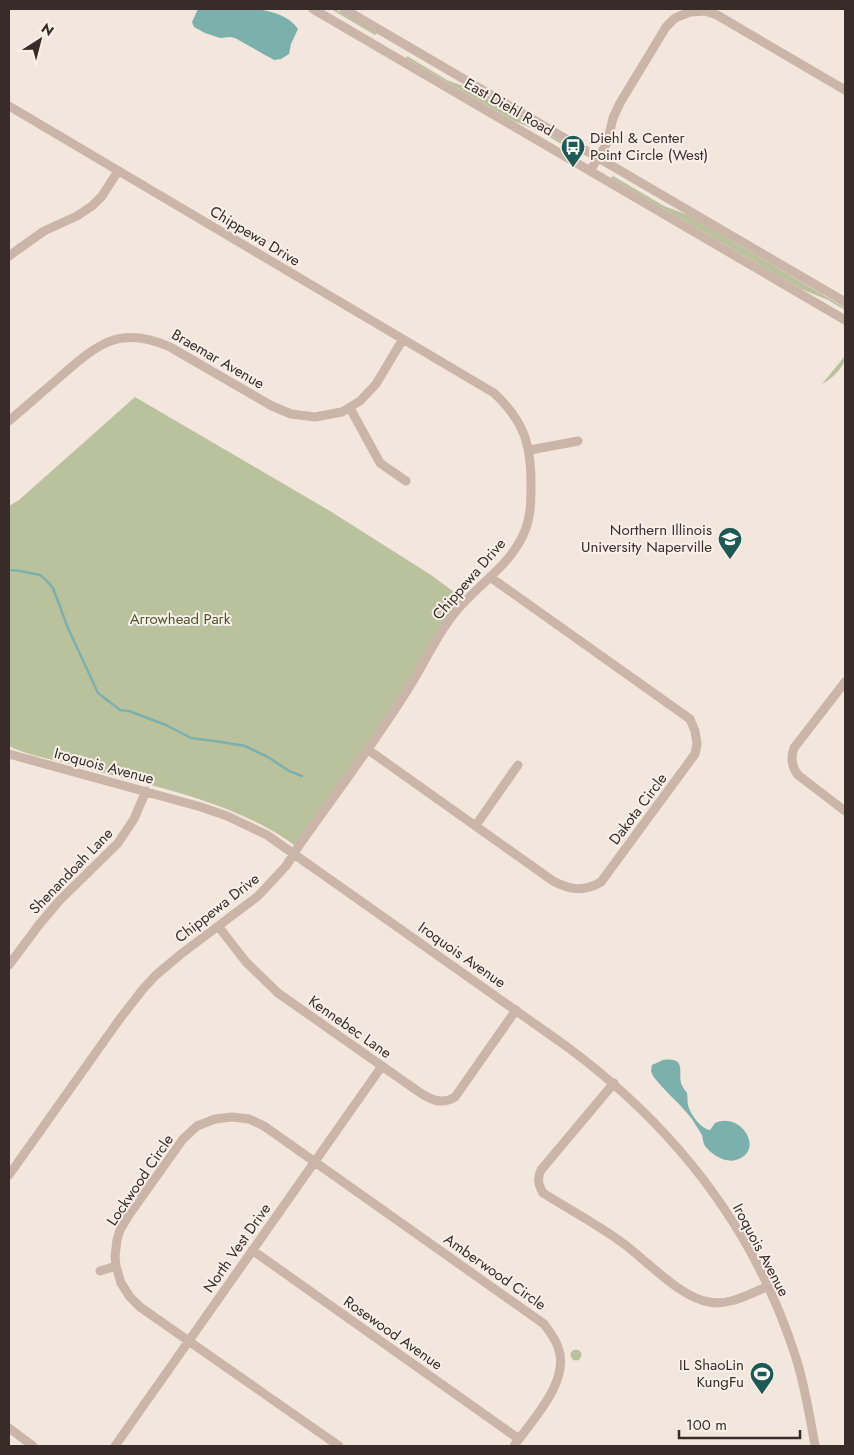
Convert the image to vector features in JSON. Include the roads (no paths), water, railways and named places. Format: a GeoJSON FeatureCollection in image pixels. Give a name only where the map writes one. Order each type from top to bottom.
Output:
{"type":"FeatureCollection","features":[{"type":"Feature","properties":{"kind":"street","name":"East Diehl Road"},"geometry":{"type":"LineString","coordinates":[[314,9],[845,320]]}},
{"type":"Feature","properties":{"kind":"street","name":"East Diehl Road"},"geometry":{"type":"LineString","coordinates":[[344,9],[845,302]]}},
{"type":"Feature","properties":{"kind":"street"},"geometry":{"type":"LineString","coordinates":[[590,171],[607,143],[613,118],[620,103],[663,31],[675,18],[690,12],[701,11],[717,15],[845,90]]}},
{"type":"Feature","properties":{"kind":"street","name":"Chippewa Drive"},"geometry":{"type":"LineString","coordinates":[[9,106],[494,393],[509,408],[517,420],[530,450],[531,502],[527,523],[519,542],[511,554],[462,603],[453,615],[431,648],[408,690],[286,866],[258,896],[156,975],[119,1020],[9,1175]]}},
{"type":"Feature","properties":{"kind":"street"},"geometry":{"type":"LineString","coordinates":[[9,256],[44,231],[77,216],[92,206],[102,196],[118,172]]}},
{"type":"Feature","properties":{"kind":"street","name":"Braemar Avenue"},"geometry":{"type":"LineString","coordinates":[[9,421],[89,351],[111,340],[134,337],[155,340],[170,347],[272,406],[291,414],[308,417],[323,416],[350,408],[368,394],[403,339]]}},
{"type":"Feature","properties":{"kind":"street"},"geometry":{"type":"LineString","coordinates":[[350,408],[380,463],[406,481]]}},
{"type":"Feature","properties":{"kind":"street"},"geometry":{"type":"LineString","coordinates":[[530,450],[578,441]]}},
{"type":"Feature","properties":{"kind":"street","name":"Dakota Circle"},"geometry":{"type":"LineString","coordinates":[[367,749],[553,881],[569,888],[576,889],[594,886],[601,882],[665,797],[690,762],[696,749],[695,731],[690,718],[490,577]]}},
{"type":"Feature","properties":{"kind":"street"},"geometry":{"type":"LineString","coordinates":[[845,682],[794,748],[791,756],[794,770],[798,775],[845,811]]}},
{"type":"Feature","properties":{"kind":"street","name":"Iroquois Avenue"},"geometry":{"type":"LineString","coordinates":[[9,754],[146,791],[227,816],[267,835],[516,1010],[614,1083],[666,1133],[704,1180],[738,1231],[767,1287],[796,1358],[815,1446]]}},
{"type":"Feature","properties":{"kind":"street"},"geometry":{"type":"LineString","coordinates":[[476,825],[518,764]]}},
{"type":"Feature","properties":{"kind":"street","name":"Shenandoah Lane"},"geometry":{"type":"LineString","coordinates":[[9,965],[28,938],[59,901],[118,843],[134,819],[146,791]]}},
{"type":"Feature","properties":{"kind":"street","name":"Kennebec Lane"},"geometry":{"type":"LineString","coordinates":[[218,926],[246,962],[272,988],[429,1098],[443,1102],[455,1097],[516,1010]]}},
{"type":"Feature","properties":{"kind":"street","name":"North Vest Drive"},"geometry":{"type":"LineString","coordinates":[[115,1446],[382,1066]]}},
{"type":"Feature","properties":{"kind":"street"},"geometry":{"type":"LineString","coordinates":[[614,1083],[541,1170],[538,1179],[543,1193],[609,1233],[693,1297],[709,1302],[727,1302],[742,1298],[767,1287]]}},
{"type":"Feature","properties":{"kind":"street","name":"Lockwood Circle"},"geometry":{"type":"LineString","coordinates":[[188,1341],[140,1307],[120,1283],[115,1256],[117,1240],[120,1230],[129,1215],[183,1139],[203,1124],[215,1118],[249,1119],[264,1126],[314,1161]]}},
{"type":"Feature","properties":{"kind":"street","name":"Amberwood Circle"},"geometry":{"type":"LineString","coordinates":[[314,1161],[536,1318],[544,1324],[553,1336],[559,1348],[560,1359],[557,1381],[551,1394],[516,1443]]}},
{"type":"Feature","properties":{"kind":"street","name":"Rosewood Avenue"},"geometry":{"type":"LineString","coordinates":[[252,1250],[516,1443]]}},
{"type":"Feature","properties":{"kind":"street"},"geometry":{"type":"LineString","coordinates":[[100,1271],[116,1266]]}},
{"type":"Feature","properties":{"kind":"street"},"geometry":{"type":"LineString","coordinates":[[188,1341],[339,1446]]}},
{"type":"Feature","properties":{"kind":"street"},"geometry":{"type":"LineString","coordinates":[[9,1428],[34,1446]]}},
{"type":"Feature","properties":{"kind":"water"},"geometry":{"type":"Polygon","coordinates":[[[237,8],[266,11],[279,14],[290,20],[298,29],[291,44],[289,54],[281,59],[274,60],[235,38],[220,38],[194,27],[192,22],[198,9],[237,8]]]}},
{"type":"Feature","properties":{"kind":"water"},"geometry":{"type":"Polygon","coordinates":[[[663,1060],[676,1061],[680,1066],[681,1083],[687,1093],[689,1109],[693,1117],[700,1124],[710,1130],[715,1123],[725,1121],[733,1122],[741,1127],[749,1141],[749,1149],[745,1155],[732,1161],[723,1159],[705,1146],[702,1135],[692,1119],[653,1076],[651,1071],[652,1065],[663,1060]]]}},
{"type":"Feature","properties":{"kind":"waterway"},"geometry":{"type":"LineString","coordinates":[[9,570],[40,575],[53,588],[68,628],[98,693],[120,710],[129,711],[166,725],[191,738],[245,746],[268,757],[289,771],[302,776]]}},
{"type":"Feature","properties":{"kind":"place","name":"Diehl & Center Point Circle (West)"},"geometry":{"type":"Point","coordinates":[573,168]}},
{"type":"Feature","properties":{"kind":"place","name":"Northern Illinois University Naperville"},"geometry":{"type":"Point","coordinates":[730,560]}},
{"type":"Feature","properties":{"kind":"place","name":"IL ShaoLin KungFu"},"geometry":{"type":"Point","coordinates":[762,1395]}},
{"type":"Feature","properties":{"kind":"park label","name":"Arrowhead Park"},"geometry":{"type":"Point","coordinates":[180,619]}}]}
